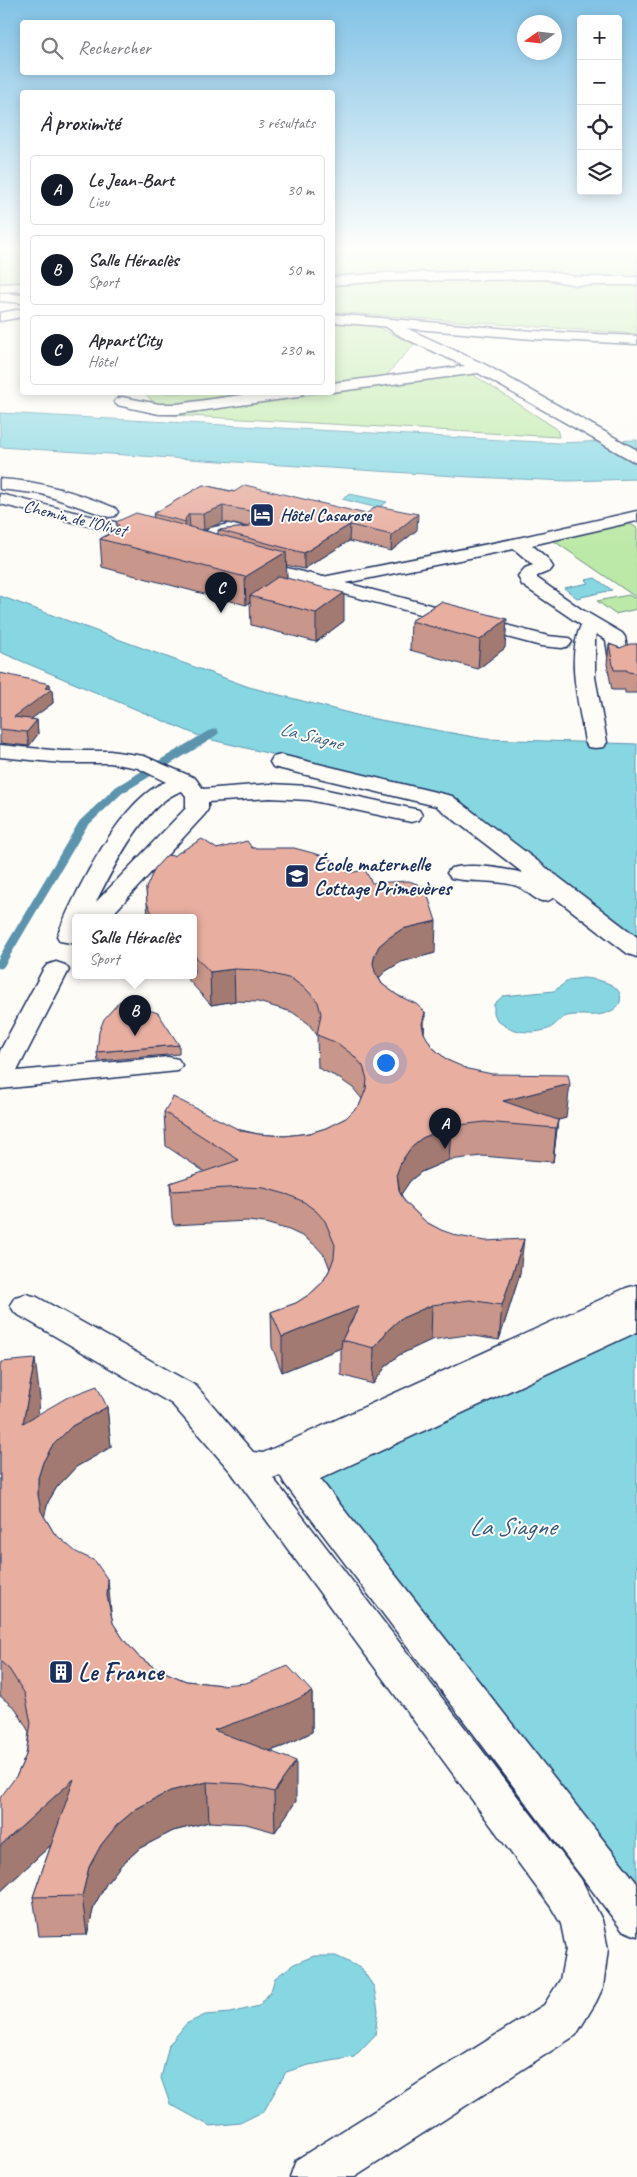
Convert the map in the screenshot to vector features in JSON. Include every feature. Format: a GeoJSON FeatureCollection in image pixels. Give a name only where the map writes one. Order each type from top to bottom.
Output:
{"type":"FeatureCollection","features":[{"type":"Feature","properties":{"kind":"street"},"geometry":{"type":"LineString","coordinates":[[453,348],[481,368],[637,457]]}},
{"type":"Feature","properties":{"kind":"street"},"geometry":{"type":"LineString","coordinates":[[335,388],[481,368]]}},
{"type":"Feature","properties":{"kind":"street"},"geometry":{"type":"LineString","coordinates":[[122,402],[159,409],[176,409],[276,395]]}},
{"type":"Feature","properties":{"kind":"street","name":"Chemin de l'Olivet"},"geometry":{"type":"LineString","coordinates":[[0,484],[18,485],[66,494],[171,536],[135,532],[0,499]]}},
{"type":"Feature","properties":{"kind":"street"},"geometry":{"type":"LineString","coordinates":[[324,582],[518,543],[637,516]]}},
{"type":"Feature","properties":{"kind":"street"},"geometry":{"type":"LineString","coordinates":[[112,544],[135,532]]}},
{"type":"Feature","properties":{"kind":"street"},"geometry":{"type":"LineString","coordinates":[[198,540],[231,558],[301,578],[324,582],[548,642],[562,642]]}},
{"type":"Feature","properties":{"kind":"street"},"geometry":{"type":"LineString","coordinates":[[518,543],[542,563],[544,567],[531,572],[527,576],[529,581],[574,613],[615,637],[619,660]]}},
{"type":"Feature","properties":{"kind":"street"},"geometry":{"type":"LineString","coordinates":[[591,623],[585,637],[585,678],[596,742]]}},
{"type":"Feature","properties":{"kind":"street"},"geometry":{"type":"LineString","coordinates":[[0,751],[62,757],[110,757],[144,763],[184,784],[197,809],[100,914]]}},
{"type":"Feature","properties":{"kind":"street"},"geometry":{"type":"LineString","coordinates":[[281,762],[444,801],[637,949]]}},
{"type":"Feature","properties":{"kind":"street"},"geometry":{"type":"LineString","coordinates":[[81,914],[107,860],[121,838],[149,802],[164,790],[184,784],[308,793],[411,816]]}},
{"type":"Feature","properties":{"kind":"street"},"geometry":{"type":"LineString","coordinates":[[459,873],[509,877],[527,881],[637,966]]}},
{"type":"Feature","properties":{"kind":"street"},"geometry":{"type":"LineString","coordinates":[[0,1079],[56,970]]}},
{"type":"Feature","properties":{"kind":"street"},"geometry":{"type":"LineString","coordinates":[[0,1079],[168,1065]]}},
{"type":"Feature","properties":{"kind":"street"},"geometry":{"type":"LineString","coordinates":[[243,1463],[266,1466],[637,1296]]}},
{"type":"Feature","properties":{"kind":"street"},"geometry":{"type":"LineString","coordinates":[[26,1305],[184,1395],[243,1463],[566,1894],[582,1920],[587,1949],[581,1987],[560,2020],[313,2177]]}},
{"type":"Feature","properties":{"kind":"street"},"geometry":{"type":"LineString","coordinates":[[637,1319],[297,1475],[637,1916]]}},
{"type":"Feature","properties":{"kind":"green space"},"geometry":{"type":"Polygon","coordinates":[[[335,348],[411,348],[386,376],[335,384],[335,348]]]}},
{"type":"Feature","properties":{"kind":"green space"},"geometry":{"type":"Polygon","coordinates":[[[469,372],[557,429],[559,437],[154,414],[153,402],[147,395],[301,396],[335,395],[335,391],[469,372]]]}},
{"type":"Feature","properties":{"kind":"green space"},"geometry":{"type":"Polygon","coordinates":[[[630,524],[637,528],[637,598],[551,539],[630,524]]]}},
{"type":"Feature","properties":{"kind":"green space"},"geometry":{"type":"Polygon","coordinates":[[[629,595],[637,600],[637,609],[615,614],[597,601],[629,595]]]}},
{"type":"Feature","properties":{"kind":"water"},"geometry":{"type":"Polygon","coordinates":[[[0,413],[558,443],[637,440],[637,479],[568,481],[471,477],[0,447],[0,413]]]}},
{"type":"Feature","properties":{"kind":"water"},"geometry":{"type":"Polygon","coordinates":[[[350,494],[387,502],[378,508],[342,499],[350,494]]]}},
{"type":"Feature","properties":{"kind":"water"},"geometry":{"type":"Polygon","coordinates":[[[595,578],[612,590],[577,598],[564,588],[589,583],[586,580],[595,578]]]}},
{"type":"Feature","properties":{"kind":"water","name":"La Siagne"},"geometry":{"type":"Polygon","coordinates":[[[0,596],[249,687],[364,717],[485,739],[637,744],[637,939],[452,797],[204,738],[0,652],[0,596]]]}},
{"type":"Feature","properties":{"kind":"water"},"geometry":{"type":"Polygon","coordinates":[[[595,979],[614,986],[620,996],[620,1002],[616,1008],[604,1014],[567,1016],[548,1029],[535,1032],[514,1030],[497,1020],[494,1013],[494,1004],[503,996],[554,991],[569,980],[595,979]]]}},
{"type":"Feature","properties":{"kind":"water","name":"La Siagne"},"geometry":{"type":"Polygon","coordinates":[[[637,1331],[637,1890],[316,1478],[637,1331]]]}},
{"type":"Feature","properties":{"kind":"water"},"geometry":{"type":"Polygon","coordinates":[[[314,1956],[336,1956],[361,1968],[374,1987],[378,2011],[375,2035],[354,2057],[309,2065],[286,2072],[264,2111],[240,2123],[210,2126],[170,2104],[161,2078],[169,2045],[186,2024],[205,2015],[230,2013],[259,2006],[271,1991],[275,1978],[294,1964],[314,1956]]]}},
{"type":"Feature","properties":{"kind":"building"},"geometry":{"type":"Polygon","coordinates":[[[203,485],[234,492],[245,485],[366,514],[377,506],[418,514],[392,535],[351,524],[304,553],[218,530],[249,527],[254,518],[250,511],[223,506],[203,514],[189,514],[185,519],[186,522],[153,514],[203,485]]]}},
{"type":"Feature","properties":{"kind":"building"},"geometry":{"type":"Polygon","coordinates":[[[136,513],[286,552],[245,577],[100,539],[111,533],[108,532],[116,531],[119,525],[116,522],[136,513]]]}},
{"type":"Feature","properties":{"kind":"building"},"geometry":{"type":"Polygon","coordinates":[[[279,576],[344,593],[316,613],[250,596],[279,576]]]}},
{"type":"Feature","properties":{"kind":"building"},"geometry":{"type":"Polygon","coordinates":[[[441,602],[507,619],[480,640],[411,621],[441,602]]]}},
{"type":"Feature","properties":{"kind":"building"},"geometry":{"type":"Polygon","coordinates":[[[609,644],[620,648],[630,644],[637,644],[637,673],[628,672],[627,670],[614,670],[609,644]]]}},
{"type":"Feature","properties":{"kind":"building"},"geometry":{"type":"Polygon","coordinates":[[[0,673],[50,684],[45,688],[52,689],[14,717],[37,720],[27,732],[0,729],[0,673]]]}},
{"type":"Feature","properties":{"kind":"building"},"geometry":{"type":"Polygon","coordinates":[[[202,839],[217,849],[247,841],[252,848],[294,848],[320,855],[332,860],[349,873],[365,870],[372,883],[409,881],[425,887],[436,921],[402,929],[379,946],[373,963],[375,972],[382,984],[397,995],[416,1004],[425,1012],[422,1024],[424,1033],[432,1047],[447,1060],[468,1069],[492,1074],[568,1075],[570,1084],[503,1101],[558,1120],[556,1128],[485,1122],[451,1126],[422,1138],[412,1146],[401,1162],[397,1173],[399,1191],[405,1202],[426,1222],[441,1230],[458,1236],[485,1241],[524,1239],[502,1305],[470,1300],[432,1305],[400,1319],[388,1330],[374,1348],[342,1340],[359,1306],[282,1337],[271,1312],[296,1303],[310,1294],[322,1283],[334,1258],[335,1245],[325,1221],[304,1202],[289,1195],[264,1188],[246,1187],[172,1191],[170,1183],[239,1160],[164,1112],[173,1097],[242,1131],[284,1136],[310,1133],[326,1128],[346,1118],[360,1104],[366,1089],[367,1079],[363,1066],[353,1055],[337,1043],[317,1035],[321,1014],[318,1002],[307,990],[292,979],[257,970],[234,969],[210,972],[197,958],[197,914],[152,914],[147,903],[146,888],[155,868],[167,855],[173,856],[202,839]]]}},
{"type":"Feature","properties":{"kind":"building"},"geometry":{"type":"Polygon","coordinates":[[[120,1001],[158,1013],[179,1045],[97,1052],[99,1032],[104,1019],[120,1001]]]}},
{"type":"Feature","properties":{"kind":"building","name":"Le France"},"geometry":{"type":"Polygon","coordinates":[[[35,1359],[23,1423],[68,1397],[97,1386],[107,1407],[72,1426],[52,1446],[43,1462],[38,1478],[38,1495],[41,1511],[54,1533],[76,1552],[95,1561],[108,1580],[107,1596],[113,1623],[124,1640],[138,1656],[155,1668],[186,1681],[222,1685],[246,1683],[288,1666],[312,1692],[283,1706],[214,1730],[296,1761],[274,1792],[244,1784],[207,1782],[170,1791],[136,1809],[117,1825],[101,1845],[89,1867],[82,1896],[33,1897],[74,1779],[0,1846],[0,1798],[17,1775],[26,1755],[31,1723],[25,1694],[9,1669],[0,1661],[0,1368],[1,1362],[35,1359]]]}},
{"type":"Feature","properties":{"kind":"waterway"},"geometry":{"type":"LineString","coordinates":[[208,736],[215,732]]}},
{"type":"Feature","properties":{"kind":"waterway"},"geometry":{"type":"LineString","coordinates":[[0,964],[83,824],[119,790],[210,735]]}},
{"type":"Feature","properties":{"kind":"place","name":"Hôtel Casarose"},"geometry":{"type":"Point","coordinates":[262,515]}},
{"type":"Feature","properties":{"kind":"place","name":"Appart'City"},"geometry":{"type":"Point","coordinates":[221,613]}},
{"type":"Feature","properties":{"kind":"place","name":"École maternelle Cottage Primevères"},"geometry":{"type":"Point","coordinates":[297,876]}},
{"type":"Feature","properties":{"kind":"place","name":"Salle Héraclès"},"geometry":{"type":"Point","coordinates":[135,1036]}},
{"type":"Feature","properties":{"kind":"place","name":"Le Jean-Bart"},"geometry":{"type":"Point","coordinates":[445,1149]}},
{"type":"Feature","properties":{"kind":"place","name":"Le France"},"geometry":{"type":"Point","coordinates":[61,1672]}}]}
